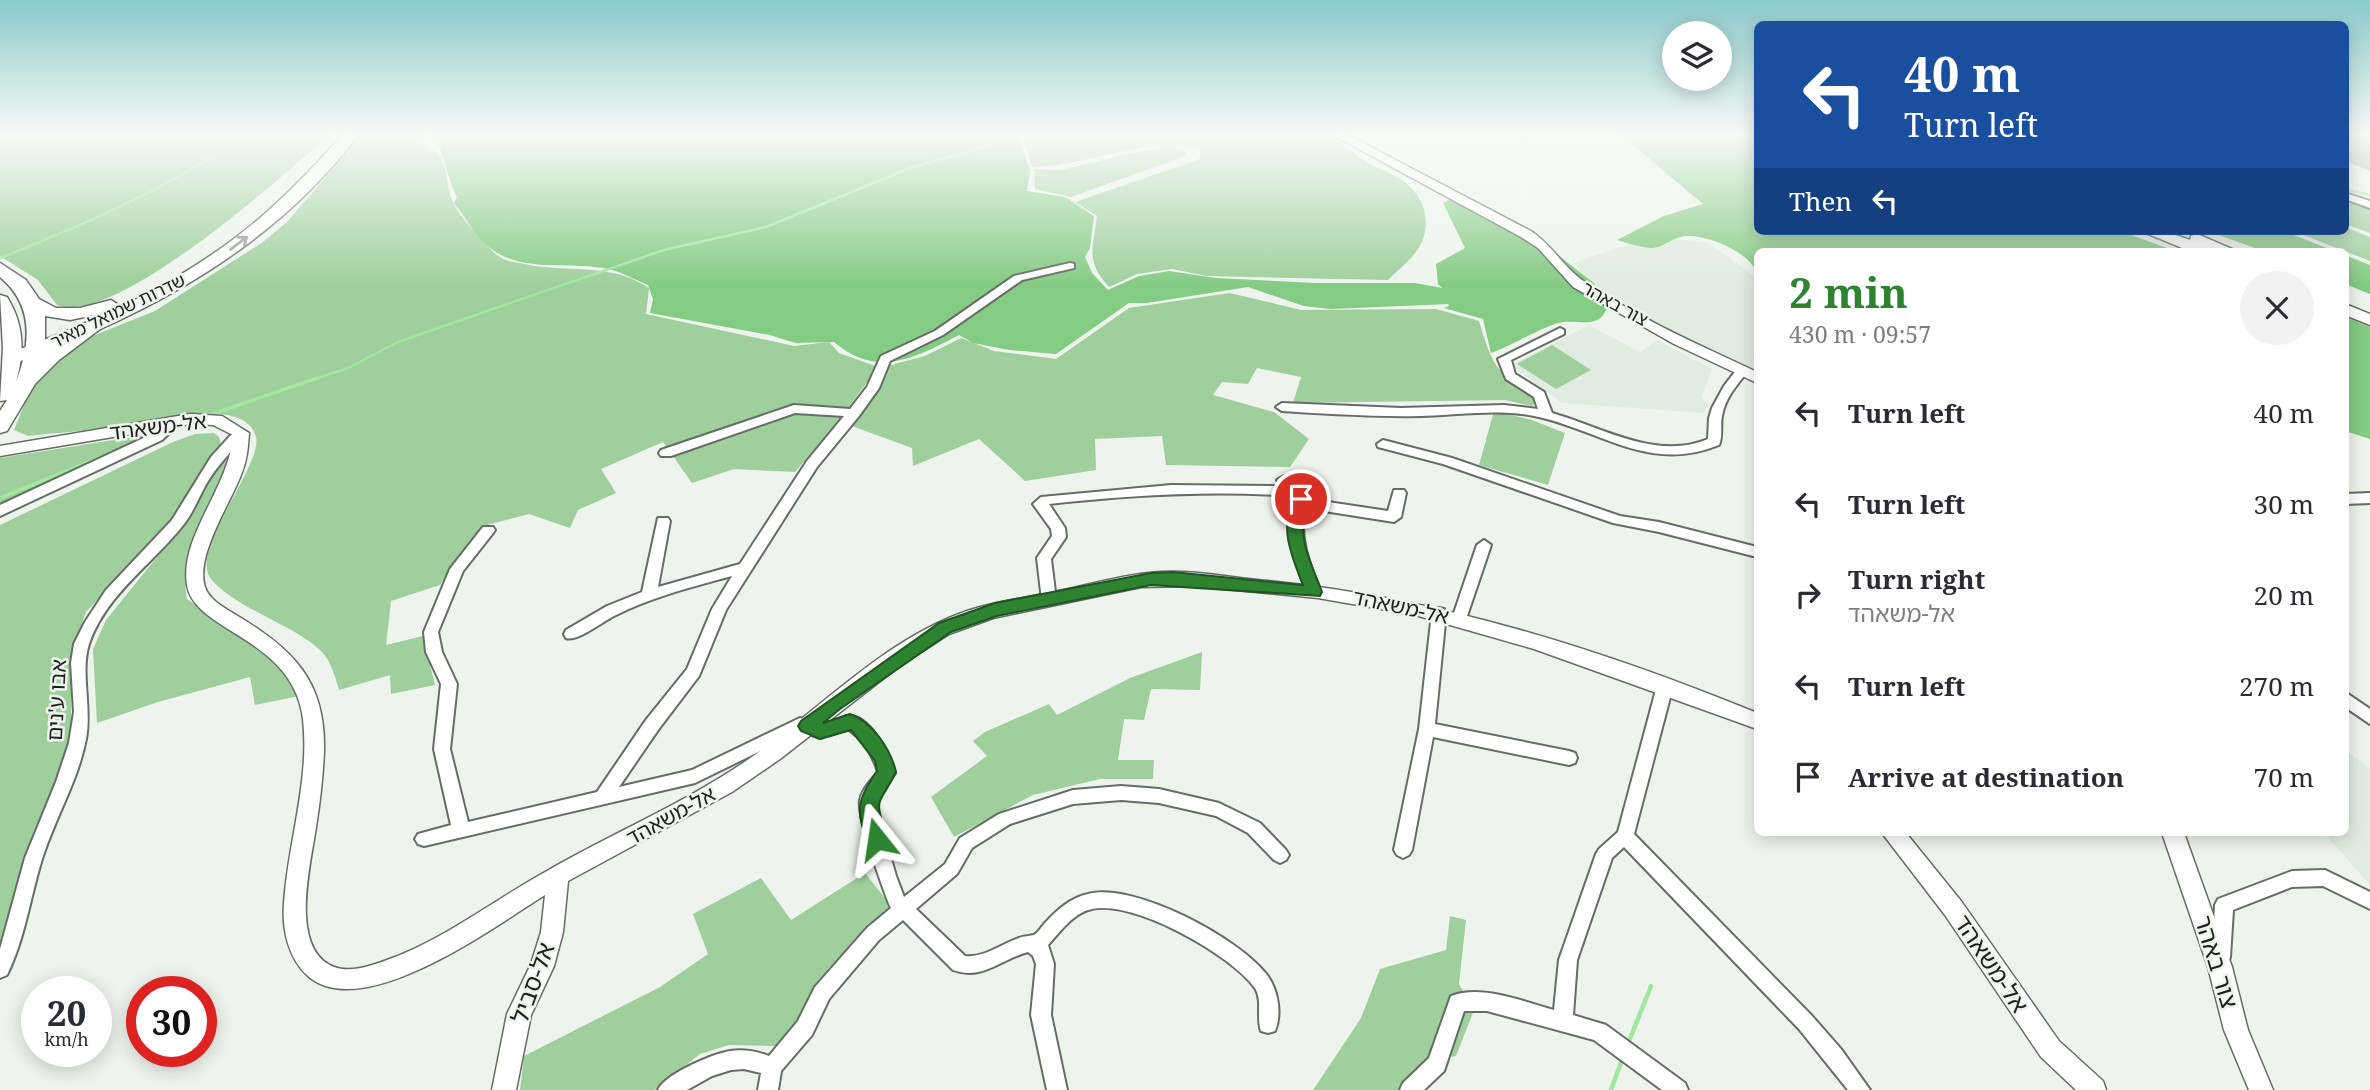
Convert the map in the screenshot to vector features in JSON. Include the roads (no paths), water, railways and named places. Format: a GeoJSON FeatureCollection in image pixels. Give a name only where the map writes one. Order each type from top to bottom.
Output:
{"type":"FeatureCollection","features":[{"type":"Feature","properties":{"kind":"main road","name":"שדרות שמואל מאיר"},"geometry":{"type":"LineString","coordinates":[[37,344],[156,282],[217,242],[284,185]]}},
{"type":"Feature","properties":{"kind":"main road","name":"שדרות שמואל מאיר"},"geometry":{"type":"LineString","coordinates":[[5,350],[37,344],[95,326],[180,282],[224,254],[275,212],[302,185]]}},
{"type":"Feature","properties":{"kind":"main road"},"geometry":{"type":"LineString","coordinates":[[2160,235],[2196,248]]}},
{"type":"Feature","properties":{"kind":"main road"},"geometry":{"type":"LineString","coordinates":[[2187,235],[2221,248]]}},
{"type":"Feature","properties":{"kind":"main road"},"geometry":{"type":"LineString","coordinates":[[2,269],[17,281],[32,303],[48,313],[65,315],[111,306]]}},
{"type":"Feature","properties":{"kind":"main road"},"geometry":{"type":"LineString","coordinates":[[2349,301],[2370,309]]}},
{"type":"Feature","properties":{"kind":"main road"},"geometry":{"type":"LineString","coordinates":[[29,381],[37,344],[32,303]]}},
{"type":"Feature","properties":{"kind":"main road"},"geometry":{"type":"LineString","coordinates":[[0,395],[5,350],[4,309]]}},
{"type":"Feature","properties":{"kind":"main road"},"geometry":{"type":"LineString","coordinates":[[2349,311],[2370,320]]}},
{"type":"Feature","properties":{"kind":"main road"},"geometry":{"type":"LineString","coordinates":[[0,426],[29,381],[52,356],[95,326]]}},
{"type":"Feature","properties":{"kind":"street","name":"צור באהר"},"geometry":{"type":"LineString","coordinates":[[1432,185],[1543,245],[1578,284],[1679,341],[1754,377]]}},
{"type":"Feature","properties":{"kind":"street"},"geometry":{"type":"LineString","coordinates":[[2349,197],[2370,205]]}},
{"type":"Feature","properties":{"kind":"street"},"geometry":{"type":"LineString","coordinates":[[604,796],[694,671],[706,635],[745,568],[812,464],[855,414],[873,388],[885,359],[892,353],[939,333],[1018,278],[1070,266]]}},
{"type":"Feature","properties":{"kind":"street"},"geometry":{"type":"LineString","coordinates":[[1546,415],[1540,395],[1510,376],[1504,359],[1560,332]]}},
{"type":"Feature","properties":{"kind":"street"},"geometry":{"type":"LineString","coordinates":[[1282,407],[1442,411],[1513,407],[1546,415],[1621,441],[1686,453],[1714,442],[1718,432],[1716,414],[1724,393],[1742,371]]}},
{"type":"Feature","properties":{"kind":"street"},"geometry":{"type":"LineString","coordinates":[[666,453],[794,409],[855,414]]}},
{"type":"Feature","properties":{"kind":"street","name":"אל-משאהד"},"geometry":{"type":"LineString","coordinates":[[0,452],[176,421],[216,420],[242,433],[239,461],[197,559],[195,586],[202,598],[219,613],[258,636],[283,656],[309,692],[314,745],[305,832],[295,880],[295,924],[305,955],[317,971],[336,978],[358,981],[385,972],[443,943],[558,876],[685,812],[759,763],[945,627],[995,610],[1118,584],[1173,578],[1346,595],[1439,613],[1665,686],[1754,720]]}},
{"type":"Feature","properties":{"kind":"street"},"geometry":{"type":"LineString","coordinates":[[0,511],[157,437],[176,421]]}},
{"type":"Feature","properties":{"kind":"street","name":"אבו ע'נים"},"geometry":{"type":"LineString","coordinates":[[0,969],[12,946],[28,877],[72,765],[81,721],[81,695],[77,672],[82,644],[106,600],[178,522],[194,492],[229,444],[242,433]]}},
{"type":"Feature","properties":{"kind":"street","name":"אל-משאהד"},"geometry":{"type":"LineString","coordinates":[[0,442],[79,439]]}},
{"type":"Feature","properties":{"kind":"street"},"geometry":{"type":"LineString","coordinates":[[1383,444],[1447,461],[1618,520],[1681,532],[1754,551]]}},
{"type":"Feature","properties":{"kind":"street"},"geometry":{"type":"LineString","coordinates":[[1284,480],[1298,498],[1294,519],[1296,545],[1314,592]]}},
{"type":"Feature","properties":{"kind":"street"},"geometry":{"type":"LineString","coordinates":[[1049,600],[1044,558],[1059,537],[1058,528],[1040,504],[1046,500],[1120,491],[1203,487],[1298,498],[1394,517],[1399,494]]}},
{"type":"Feature","properties":{"kind":"street"},"geometry":{"type":"LineString","coordinates":[[2349,499],[2370,498]]}},
{"type":"Feature","properties":{"kind":"street"},"geometry":{"type":"LineString","coordinates":[[649,594],[663,521]]}},
{"type":"Feature","properties":{"kind":"street"},"geometry":{"type":"LineString","coordinates":[[461,830],[442,749],[449,684],[435,652],[431,632],[457,569],[488,530]]}},
{"type":"Feature","properties":{"kind":"street"},"geometry":{"type":"LineString","coordinates":[[1460,619],[1484,545]]}},
{"type":"Feature","properties":{"kind":"street"},"geometry":{"type":"LineString","coordinates":[[571,634],[604,611],[649,594],[745,568]]}},
{"type":"Feature","properties":{"kind":"street"},"geometry":{"type":"LineString","coordinates":[[1403,850],[1427,729],[1439,613]]}},
{"type":"Feature","properties":{"kind":"street"},"geometry":{"type":"LineString","coordinates":[[1563,1021],[1568,960],[1605,854],[1625,836],[1665,686]]}},
{"type":"Feature","properties":{"kind":"street"},"geometry":{"type":"LineString","coordinates":[[2349,701],[2370,718]]}},
{"type":"Feature","properties":{"kind":"street"},"geometry":{"type":"LineString","coordinates":[[424,839],[695,776],[800,724],[820,732],[850,722],[857,725],[883,759],[887,772],[869,797],[868,806],[887,876],[903,909],[960,964],[985,964],[1020,945],[1036,945],[1075,908],[1090,901],[1107,900],[1133,904],[1200,934],[1241,961],[1262,983],[1270,1005],[1268,1024]]}},
{"type":"Feature","properties":{"kind":"street"},"geometry":{"type":"LineString","coordinates":[[1427,729],[1569,758]]}},
{"type":"Feature","properties":{"kind":"street"},"geometry":{"type":"LineString","coordinates":[[768,1090],[772,1067],[805,1028],[822,993],[873,934],[951,869],[966,843],[1005,819],[1073,797],[1121,793],[1160,796],[1219,810],[1254,828],[1280,855]]}},
{"type":"Feature","properties":{"kind":"street"},"geometry":{"type":"LineString","coordinates":[[1625,836],[1658,874],[1785,1000],[1860,1090]]}},
{"type":"Feature","properties":{"kind":"street","name":"אל-משאהד"},"geometry":{"type":"LineString","coordinates":[[1895,836],[1953,908],[2042,1038],[2094,1090]]}},
{"type":"Feature","properties":{"kind":"street","name":"צור באהר"},"geometry":{"type":"LineString","coordinates":[[2174,836],[2220,967],[2224,990],[2261,1090]]}},
{"type":"Feature","properties":{"kind":"street","name":"אל-סביל"},"geometry":{"type":"LineString","coordinates":[[504,1090],[519,1014],[542,966],[552,932],[558,876]]}},
{"type":"Feature","properties":{"kind":"street"},"geometry":{"type":"LineString","coordinates":[[2220,967],[2224,905],[2292,879],[2325,878],[2370,901]]}},
{"type":"Feature","properties":{"kind":"street"},"geometry":{"type":"LineString","coordinates":[[1036,945],[1045,964],[1041,1015],[1057,1090]]}},
{"type":"Feature","properties":{"kind":"street"},"geometry":{"type":"LineString","coordinates":[[1410,1090],[1437,1064],[1458,1002],[1487,1002],[1599,1032],[1678,1090]]}},
{"type":"Feature","properties":{"kind":"street"},"geometry":{"type":"LineString","coordinates":[[668,1090],[706,1067],[723,1062],[756,1059],[772,1067]]}},
{"type":"Feature","properties":{"kind":"waterway"},"geometry":{"type":"LineString","coordinates":[[0,258],[64,232],[164,185]]}},
{"type":"Feature","properties":{"kind":"waterway"},"geometry":{"type":"LineString","coordinates":[[312,380],[348,368],[398,342],[664,250],[766,227],[869,185]]}},
{"type":"Feature","properties":{"kind":"waterway"},"geometry":{"type":"LineString","coordinates":[[2349,190],[2370,195]]}},
{"type":"Feature","properties":{"kind":"waterway"},"geometry":{"type":"LineString","coordinates":[[207,416],[317,378]]}},
{"type":"Feature","properties":{"kind":"waterway"},"geometry":{"type":"LineString","coordinates":[[171,430],[187,424]]}},
{"type":"Feature","properties":{"kind":"waterway"},"geometry":{"type":"LineString","coordinates":[[0,498],[118,450]]}},
{"type":"Feature","properties":{"kind":"waterway"},"geometry":{"type":"LineString","coordinates":[[1627,1046],[1651,986]]}},
{"type":"Feature","properties":{"kind":"waterway"},"geometry":{"type":"LineString","coordinates":[[1611,1090],[1623,1057]]}}]}
